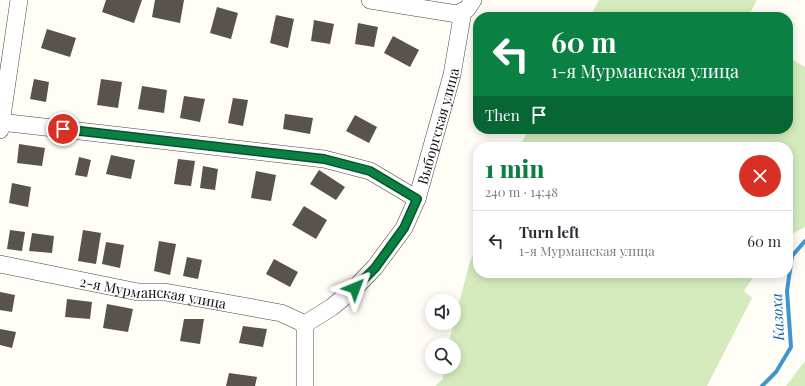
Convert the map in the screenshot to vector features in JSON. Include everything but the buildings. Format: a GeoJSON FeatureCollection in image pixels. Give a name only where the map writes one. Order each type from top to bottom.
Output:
{"type":"FeatureCollection","features":[{"type":"Feature","properties":{"kind":"street"},"geometry":{"type":"LineString","coordinates":[[19,0],[0,124],[324,159],[370,171],[417,199]]}},
{"type":"Feature","properties":{"kind":"street"},"geometry":{"type":"LineString","coordinates":[[370,0],[464,8]]}},
{"type":"Feature","properties":{"kind":"street","name":"Выборгская улица"},"geometry":{"type":"LineString","coordinates":[[305,324],[332,307],[355,288],[375,268],[404,228],[417,199],[452,75],[464,8]]}},
{"type":"Feature","properties":{"kind":"street","name":"2-я Мурманская улица"},"geometry":{"type":"LineString","coordinates":[[0,264],[138,292],[165,292],[281,313],[305,324]]}},
{"type":"Feature","properties":{"kind":"street"},"geometry":{"type":"LineString","coordinates":[[305,324],[306,386]]}},
{"type":"Feature","properties":{"kind":"green space"},"geometry":{"type":"Polygon","coordinates":[[[599,0],[757,0],[751,12],[593,12],[599,0]]]}},
{"type":"Feature","properties":{"kind":"green space"},"geometry":{"type":"Polygon","coordinates":[[[793,60],[805,67],[805,227],[793,233],[793,142],[522,142],[526,134],[793,134],[793,60]]]}},
{"type":"Feature","properties":{"kind":"green space"},"geometry":{"type":"Polygon","coordinates":[[[473,254],[473,278],[753,278],[744,291],[752,298],[707,386],[435,386],[443,379],[443,374],[461,374],[461,338],[450,338],[452,330],[461,330],[461,295],[473,254]]]}},
{"type":"Feature","properties":{"kind":"green space"},"geometry":{"type":"Polygon","coordinates":[[[805,361],[805,386],[786,386],[805,361]]]}},
{"type":"Feature","properties":{"kind":"waterway","name":"Казоха"},"geometry":{"type":"LineString","coordinates":[[793,255],[805,241]]}},
{"type":"Feature","properties":{"kind":"waterway","name":"Казоха"},"geometry":{"type":"LineString","coordinates":[[762,386],[776,372],[791,347],[787,291],[789,278]]}},
{"type":"Feature","properties":{"kind":"route"},"geometry":{"type":"LineString","coordinates":[[63,129],[324,159],[370,171],[417,199],[404,228],[375,268],[355,288]]}}]}
